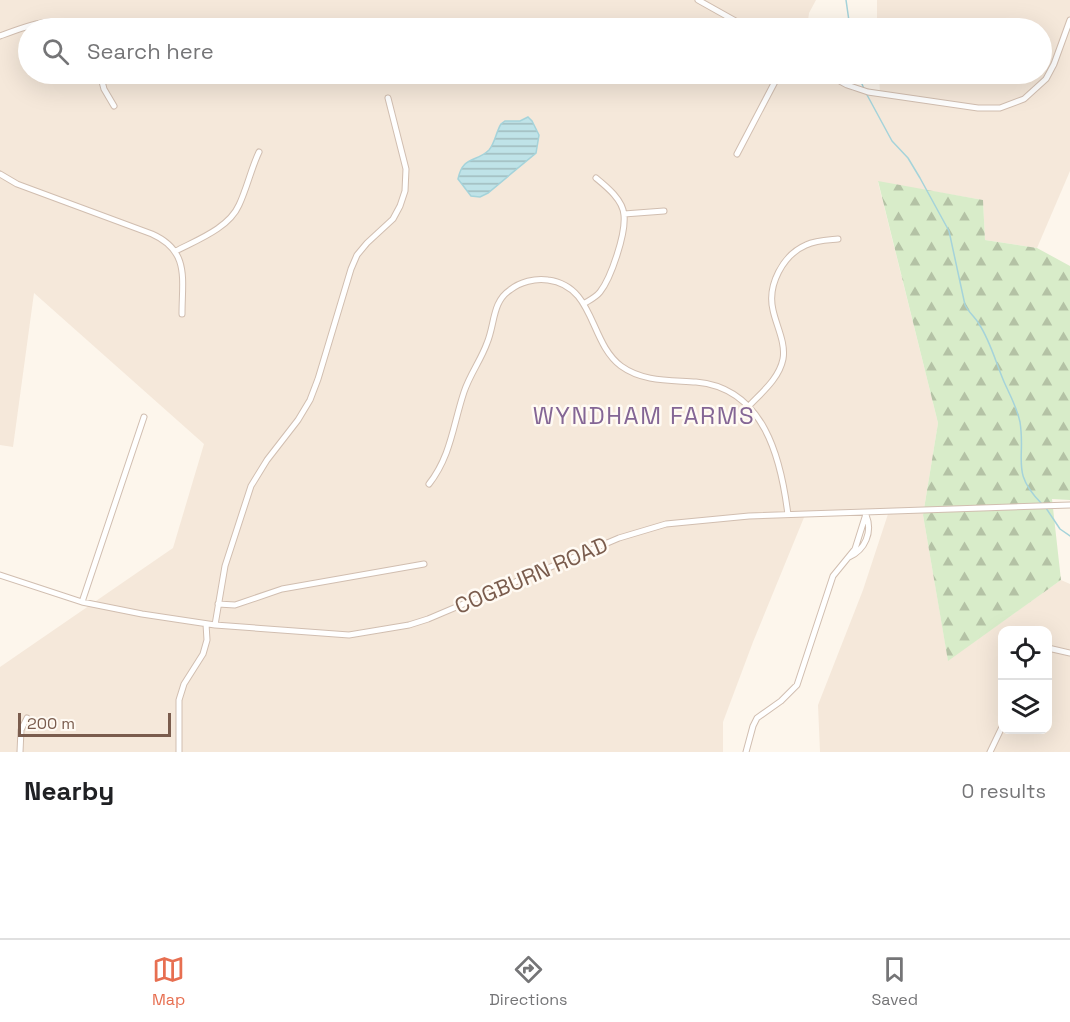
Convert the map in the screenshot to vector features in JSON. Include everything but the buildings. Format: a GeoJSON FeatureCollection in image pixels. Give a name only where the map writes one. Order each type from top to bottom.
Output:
{"type":"FeatureCollection","features":[{"type":"Feature","properties":{"kind":"street"},"geometry":{"type":"LineString","coordinates":[[698,0],[730,18]]}},
{"type":"Feature","properties":{"kind":"street"},"geometry":{"type":"LineString","coordinates":[[1052,68],[1070,20]]}},
{"type":"Feature","properties":{"kind":"street"},"geometry":{"type":"LineString","coordinates":[[0,36],[18,30]]}},
{"type":"Feature","properties":{"kind":"street"},"geometry":{"type":"LineString","coordinates":[[103,84],[114,106]]}},
{"type":"Feature","properties":{"kind":"street"},"geometry":{"type":"LineString","coordinates":[[737,154],[774,84]]}},
{"type":"Feature","properties":{"kind":"street"},"geometry":{"type":"LineString","coordinates":[[845,84],[868,92],[978,108],[1000,108],[1024,99],[1041,84]]}},
{"type":"Feature","properties":{"kind":"street"},"geometry":{"type":"LineString","coordinates":[[215,625],[225,566],[251,486],[310,400],[357,255],[393,219],[403,199],[406,169],[388,98]]}},
{"type":"Feature","properties":{"kind":"street"},"geometry":{"type":"LineString","coordinates":[[176,251],[214,231],[231,217],[239,207],[259,152]]}},
{"type":"Feature","properties":{"kind":"street"},"geometry":{"type":"LineString","coordinates":[[0,174],[26,188],[166,241],[176,251],[182,270],[182,314]]}},
{"type":"Feature","properties":{"kind":"street"},"geometry":{"type":"LineString","coordinates":[[585,303],[598,294],[606,282],[621,239],[624,214],[616,198],[596,178]]}},
{"type":"Feature","properties":{"kind":"street"},"geometry":{"type":"LineString","coordinates":[[624,214],[664,211]]}},
{"type":"Feature","properties":{"kind":"street"},"geometry":{"type":"LineString","coordinates":[[747,407],[770,384],[784,356],[772,305],[774,283],[781,268],[791,255],[805,245],[838,239]]}},
{"type":"Feature","properties":{"kind":"street"},"geometry":{"type":"LineString","coordinates":[[429,484],[440,470],[445,458],[464,390],[487,343],[499,300],[510,289],[524,282],[546,279],[568,287],[585,303],[605,349],[627,370],[648,378],[716,386],[730,392],[747,407],[764,427],[777,454],[788,515]]}},
{"type":"Feature","properties":{"kind":"street"},"geometry":{"type":"LineString","coordinates":[[82,602],[144,417]]}},
{"type":"Feature","properties":{"kind":"street","name":"COGBURN ROAD"},"geometry":{"type":"LineString","coordinates":[[0,575],[82,602],[132,612],[206,624],[336,635],[379,631],[428,619],[645,528],[687,521],[788,515],[1070,505]]}},
{"type":"Feature","properties":{"kind":"street"},"geometry":{"type":"LineString","coordinates":[[746,752],[757,718],[781,701],[796,685],[833,576],[848,558],[859,552],[865,544],[869,529],[866,513]]}},
{"type":"Feature","properties":{"kind":"street"},"geometry":{"type":"LineString","coordinates":[[218,604],[235,604],[282,589],[424,564]]}},
{"type":"Feature","properties":{"kind":"street"},"geometry":{"type":"LineString","coordinates":[[179,752],[179,700],[184,684],[203,654],[207,640],[206,624]]}},
{"type":"Feature","properties":{"kind":"street"},"geometry":{"type":"LineString","coordinates":[[1052,649],[1070,653]]}},
{"type":"Feature","properties":{"kind":"street"},"geometry":{"type":"LineString","coordinates":[[20,752],[21,730],[27,718]]}},
{"type":"Feature","properties":{"kind":"street"},"geometry":{"type":"LineString","coordinates":[[990,752],[999,734]]}},
{"type":"Feature","properties":{"kind":"shaded area"},"geometry":{"type":"Polygon","coordinates":[[[0,0],[816,0],[808,18],[18,18],[18,84],[841,84],[853,91],[880,94],[880,84],[1052,84],[1052,18],[877,18],[877,0],[1070,0],[1070,171],[1037,248],[985,240],[983,200],[878,182],[938,423],[923,515],[948,660],[1061,580],[1070,584],[1070,752],[820,752],[818,705],[863,590],[888,514],[805,515],[723,722],[723,752],[0,752],[0,667],[173,548],[204,444],[34,293],[13,447],[0,445],[0,0]]]}},
{"type":"Feature","properties":{"kind":"green space"},"geometry":{"type":"Polygon","coordinates":[[[878,181],[983,200],[985,240],[1037,248],[1070,266],[1070,500],[1052,499],[1061,580],[948,661],[923,515],[938,423],[878,181]]]}},
{"type":"Feature","properties":{"kind":"water"},"geometry":{"type":"Polygon","coordinates":[[[528,117],[539,135],[536,153],[488,193],[480,197],[471,196],[458,179],[463,166],[489,150],[501,124],[505,121],[520,121],[528,117]]]}},
{"type":"Feature","properties":{"kind":"waterway"},"geometry":{"type":"LineString","coordinates":[[846,0],[849,18]]}},
{"type":"Feature","properties":{"kind":"waterway"},"geometry":{"type":"LineString","coordinates":[[862,84],[864,89]]}},
{"type":"Feature","properties":{"kind":"waterway"},"geometry":{"type":"LineString","coordinates":[[866,93],[892,141],[908,158],[949,231],[965,305],[987,338],[1016,407],[1020,422],[1023,474],[1032,493],[1042,504]]}},
{"type":"Feature","properties":{"kind":"waterway"},"geometry":{"type":"LineString","coordinates":[[1046,508],[1060,529],[1070,536]]}},
{"type":"Feature","properties":{"kind":"district","name":"WYNDHAM FARMS"},"geometry":{"type":"Point","coordinates":[644,415]}}]}
